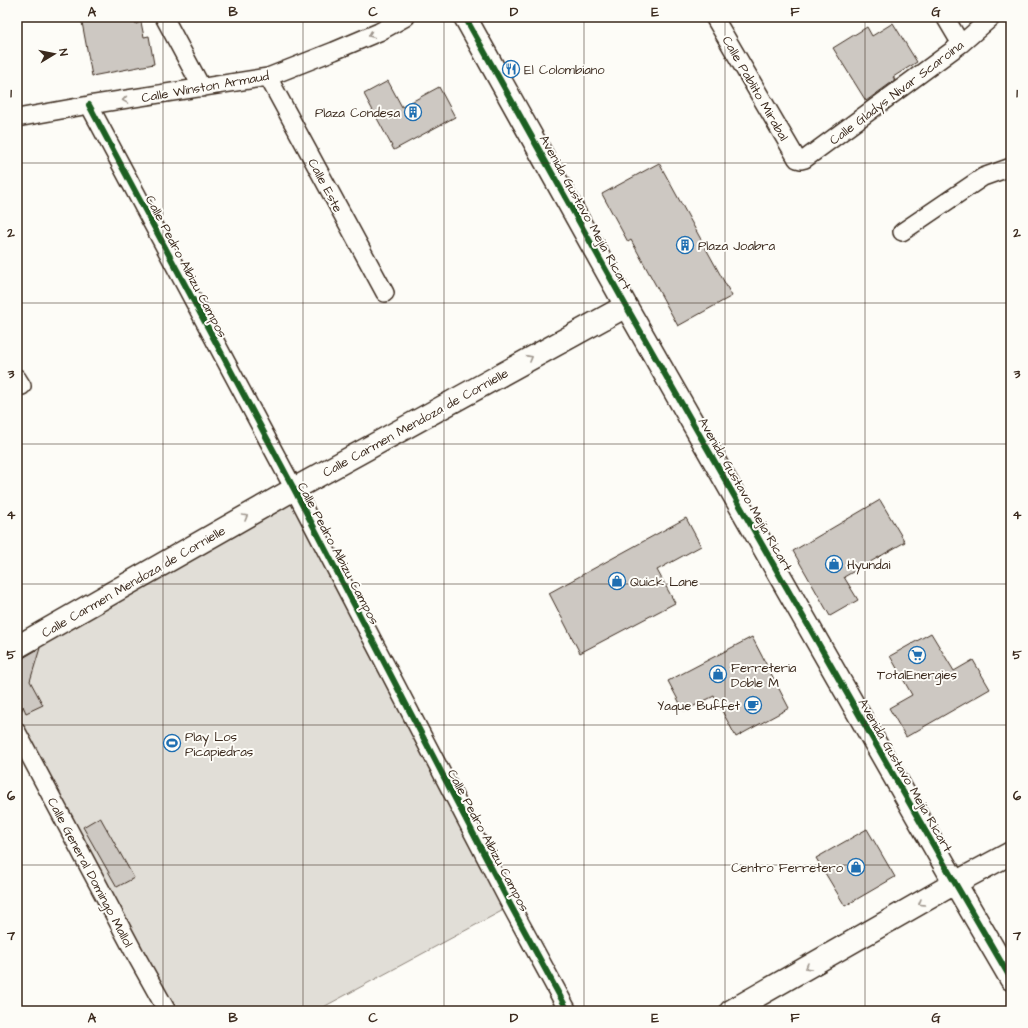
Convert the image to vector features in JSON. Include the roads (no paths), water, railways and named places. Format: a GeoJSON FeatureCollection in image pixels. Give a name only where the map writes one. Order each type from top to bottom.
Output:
{"type":"FeatureCollection","features":[{"type":"Feature","properties":{"kind":"street"},"geometry":{"type":"LineString","coordinates":[[164,17],[202,88]]}},
{"type":"Feature","properties":{"kind":"street","name":"Calle Winston Armaud"},"geometry":{"type":"LineString","coordinates":[[17,118],[89,105],[268,77],[379,32],[406,17]]}},
{"type":"Feature","properties":{"kind":"street","name":"Avenida Gustavo Mejía Ricart"},"geometry":{"type":"LineString","coordinates":[[465,17],[626,306],[1011,979]]}},
{"type":"Feature","properties":{"kind":"street","name":"Calle Pablito Mirabal"},"geometry":{"type":"LineString","coordinates":[[714,17],[797,159]]}},
{"type":"Feature","properties":{"kind":"street"},"geometry":{"type":"LineString","coordinates":[[945,17],[961,44]]}},
{"type":"Feature","properties":{"kind":"street","name":"Calle Gladys Nivar Scaroina"},"geometry":{"type":"LineString","coordinates":[[797,159],[805,159],[961,44],[992,17]]}},
{"type":"Feature","properties":{"kind":"street","name":"Calle Este"},"geometry":{"type":"LineString","coordinates":[[268,77],[384,293]]}},
{"type":"Feature","properties":{"kind":"street","name":"Calle Pedro Albizu Campos"},"geometry":{"type":"LineString","coordinates":[[89,105],[294,489],[511,906],[568,1011]]}},
{"type":"Feature","properties":{"kind":"street"},"geometry":{"type":"LineString","coordinates":[[902,232],[984,177],[1011,167]]}},
{"type":"Feature","properties":{"kind":"street","name":"Calle Carmen Mendoza de Cornielle"},"geometry":{"type":"LineString","coordinates":[[17,647],[294,489],[626,306]]}},
{"type":"Feature","properties":{"kind":"street","name":"Calle General Domingo Mallol"},"geometry":{"type":"LineString","coordinates":[[17,732],[167,1011]]}},
{"type":"Feature","properties":{"kind":"street"},"geometry":{"type":"LineString","coordinates":[[731,1011],[955,883],[1011,853]]}},
{"type":"Feature","properties":{"kind":"place","name":"El Colombiano"},"geometry":{"type":"Point","coordinates":[511,69]}},
{"type":"Feature","properties":{"kind":"place","name":"Plaza Condesa"},"geometry":{"type":"Point","coordinates":[413,112]}},
{"type":"Feature","properties":{"kind":"place","name":"Plaza Joabra"},"geometry":{"type":"Point","coordinates":[685,245]}},
{"type":"Feature","properties":{"kind":"place","name":"Hyundai"},"geometry":{"type":"Point","coordinates":[834,564]}},
{"type":"Feature","properties":{"kind":"place","name":"Quick Lane"},"geometry":{"type":"Point","coordinates":[617,581]}},
{"type":"Feature","properties":{"kind":"place","name":"TotalEnergies"},"geometry":{"type":"Point","coordinates":[917,655]}},
{"type":"Feature","properties":{"kind":"place","name":"Ferreteria Doble M"},"geometry":{"type":"Point","coordinates":[718,674]}},
{"type":"Feature","properties":{"kind":"place","name":"Yaque Buffet"},"geometry":{"type":"Point","coordinates":[753,705]}},
{"type":"Feature","properties":{"kind":"place","name":"Play Los Picapiedras"},"geometry":{"type":"Point","coordinates":[172,743]}},
{"type":"Feature","properties":{"kind":"place","name":"Centro Ferretero"},"geometry":{"type":"Point","coordinates":[856,867]}}]}
